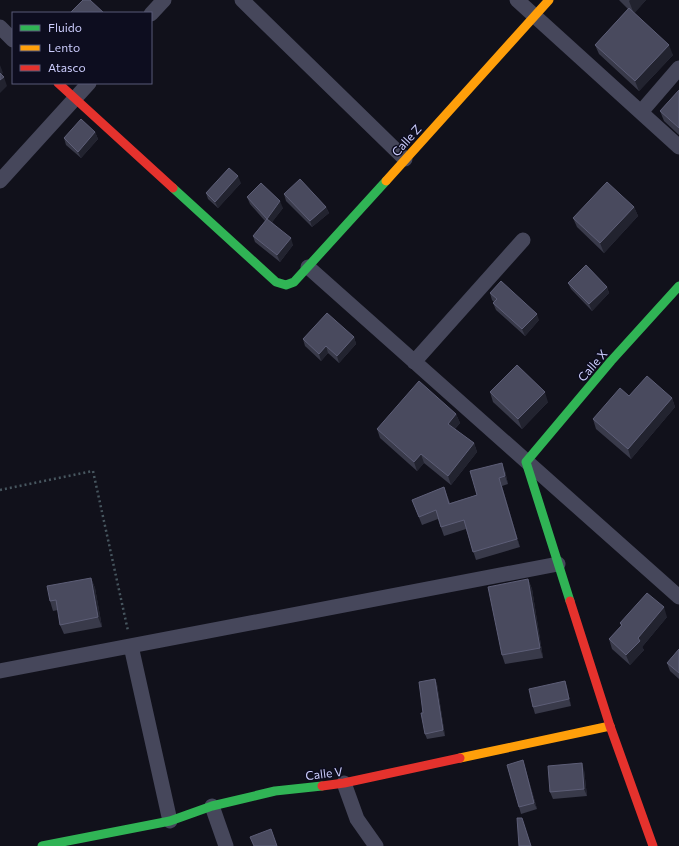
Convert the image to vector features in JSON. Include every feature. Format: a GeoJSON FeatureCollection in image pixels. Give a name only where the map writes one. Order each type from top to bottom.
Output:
{"type":"FeatureCollection","features":[{"type":"Feature","properties":{"kind":"street"},"geometry":{"type":"LineString","coordinates":[[152,13],[164,0]]}},
{"type":"Feature","properties":{"kind":"street"},"geometry":{"type":"LineString","coordinates":[[242,0],[405,159]]}},
{"type":"Feature","properties":{"kind":"street"},"geometry":{"type":"LineString","coordinates":[[516,0],[679,147]]}},
{"type":"Feature","properties":{"kind":"street","name":"Calle Z"},"geometry":{"type":"LineString","coordinates":[[75,99],[276,282],[286,285],[294,282],[308,267],[549,0]]}},
{"type":"Feature","properties":{"kind":"street"},"geometry":{"type":"LineString","coordinates":[[0,27],[12,39]]}},
{"type":"Feature","properties":{"kind":"street"},"geometry":{"type":"LineString","coordinates":[[641,112],[679,68]]}},
{"type":"Feature","properties":{"kind":"street"},"geometry":{"type":"LineString","coordinates":[[59,84],[75,99]]}},
{"type":"Feature","properties":{"kind":"street"},"geometry":{"type":"LineString","coordinates":[[0,181],[88,84]]}},
{"type":"Feature","properties":{"kind":"street"},"geometry":{"type":"LineString","coordinates":[[414,362],[523,240]]}},
{"type":"Feature","properties":{"kind":"street"},"geometry":{"type":"LineString","coordinates":[[308,267],[526,462],[679,596]]}},
{"type":"Feature","properties":{"kind":"street","name":"Calle X"},"geometry":{"type":"LineString","coordinates":[[526,462],[611,361],[679,286]]}},
{"type":"Feature","properties":{"kind":"street"},"geometry":{"type":"LineString","coordinates":[[526,462],[610,726],[653,846]]}},
{"type":"Feature","properties":{"kind":"street"},"geometry":{"type":"LineString","coordinates":[[0,671],[558,564]]}},
{"type":"Feature","properties":{"kind":"street"},"geometry":{"type":"LineString","coordinates":[[131,646],[170,821]]}},
{"type":"Feature","properties":{"kind":"street","name":"Calle V"},"geometry":{"type":"LineString","coordinates":[[42,846],[170,821],[212,806],[275,791],[344,783],[610,726]]}},
{"type":"Feature","properties":{"kind":"street"},"geometry":{"type":"LineString","coordinates":[[344,783],[357,819],[376,846]]}},
{"type":"Feature","properties":{"kind":"street"},"geometry":{"type":"LineString","coordinates":[[212,806],[226,846]]}},
{"type":"Feature","properties":{"kind":"path"},"geometry":{"type":"LineString","coordinates":[[0,490],[93,471],[131,646]]}},
{"type":"Feature","properties":{"kind":"building"},"geometry":{"type":"Polygon","coordinates":[[[83,0],[90,0],[103,12],[71,12],[83,0]]]}},
{"type":"Feature","properties":{"kind":"building"},"geometry":{"type":"Polygon","coordinates":[[[629,8],[669,45],[635,81],[595,45],[629,8]]]}},
{"type":"Feature","properties":{"kind":"building"},"geometry":{"type":"Polygon","coordinates":[[[0,73],[4,77],[0,80],[0,73]]]}},
{"type":"Feature","properties":{"kind":"building"},"geometry":{"type":"Polygon","coordinates":[[[679,90],[679,128],[660,111],[679,90]]]}},
{"type":"Feature","properties":{"kind":"building"},"geometry":{"type":"Polygon","coordinates":[[[81,119],[95,132],[78,152],[64,138],[81,119]]]}},
{"type":"Feature","properties":{"kind":"building"},"geometry":{"type":"Polygon","coordinates":[[[229,168],[238,176],[215,202],[206,193],[229,168]]]}},
{"type":"Feature","properties":{"kind":"building"},"geometry":{"type":"Polygon","coordinates":[[[300,179],[326,207],[310,221],[284,194],[300,179]]]}},
{"type":"Feature","properties":{"kind":"building"},"geometry":{"type":"Polygon","coordinates":[[[607,182],[634,207],[600,243],[573,218],[607,182]]]}},
{"type":"Feature","properties":{"kind":"building"},"geometry":{"type":"Polygon","coordinates":[[[261,183],[280,201],[267,219],[247,197],[261,183]]]}},
{"type":"Feature","properties":{"kind":"building"},"geometry":{"type":"Polygon","coordinates":[[[267,219],[291,238],[277,255],[253,236],[267,219]]]}},
{"type":"Feature","properties":{"kind":"building"},"geometry":{"type":"Polygon","coordinates":[[[586,265],[607,287],[589,304],[568,283],[586,265]]]}},
{"type":"Feature","properties":{"kind":"building"},"geometry":{"type":"Polygon","coordinates":[[[501,281],[537,314],[522,329],[493,303],[497,299],[490,293],[501,281]]]}},
{"type":"Feature","properties":{"kind":"building"},"geometry":{"type":"Polygon","coordinates":[[[327,313],[354,337],[337,356],[326,346],[319,354],[303,339],[327,313]]]}},
{"type":"Feature","properties":{"kind":"building"},"geometry":{"type":"Polygon","coordinates":[[[517,365],[545,392],[518,419],[490,392],[517,365]]]}},
{"type":"Feature","properties":{"kind":"building"},"geometry":{"type":"Polygon","coordinates":[[[647,376],[672,398],[628,449],[593,419],[620,388],[629,396],[647,376]]]}},
{"type":"Feature","properties":{"kind":"building"},"geometry":{"type":"Polygon","coordinates":[[[419,381],[456,414],[448,424],[474,443],[448,476],[421,454],[414,462],[377,429],[419,381]]]}},
{"type":"Feature","properties":{"kind":"building"},"geometry":{"type":"Polygon","coordinates":[[[502,463],[505,476],[499,478],[517,539],[473,552],[464,520],[441,527],[436,510],[419,517],[412,500],[444,487],[449,504],[477,495],[470,471],[502,463]]]}},
{"type":"Feature","properties":{"kind":"building"},"geometry":{"type":"Polygon","coordinates":[[[91,578],[98,617],[60,625],[56,600],[50,601],[47,586],[91,578]]]}},
{"type":"Feature","properties":{"kind":"building"},"geometry":{"type":"Polygon","coordinates":[[[528,579],[540,648],[502,655],[488,587],[528,579]]]}},
{"type":"Feature","properties":{"kind":"building"},"geometry":{"type":"Polygon","coordinates":[[[647,593],[664,607],[638,638],[640,641],[626,655],[609,639],[622,625],[620,623],[647,593]]]}},
{"type":"Feature","properties":{"kind":"building"},"geometry":{"type":"Polygon","coordinates":[[[679,649],[679,673],[667,663],[679,649]]]}},
{"type":"Feature","properties":{"kind":"building"},"geometry":{"type":"Polygon","coordinates":[[[435,679],[443,730],[425,734],[421,713],[423,713],[419,682],[435,679]]]}},
{"type":"Feature","properties":{"kind":"building"},"geometry":{"type":"Polygon","coordinates":[[[565,681],[569,699],[533,707],[529,689],[565,681]]]}},
{"type":"Feature","properties":{"kind":"building"},"geometry":{"type":"Polygon","coordinates":[[[523,760],[534,803],[519,807],[507,765],[523,760]]]}},
{"type":"Feature","properties":{"kind":"building"},"geometry":{"type":"Polygon","coordinates":[[[582,763],[584,789],[550,792],[548,766],[582,763]]]}},
{"type":"Feature","properties":{"kind":"building"},"geometry":{"type":"Polygon","coordinates":[[[517,818],[522,818],[531,846],[519,846],[517,818]]]}},
{"type":"Feature","properties":{"kind":"building"},"geometry":{"type":"Polygon","coordinates":[[[271,829],[277,846],[254,846],[250,837],[271,829]]]}},
{"type":"Feature","properties":{"kind":"traffic: fast"},"geometry":{"type":"LineString","coordinates":[[173,188],[276,282],[286,285],[294,282],[386,181]]}},
{"type":"Feature","properties":{"kind":"traffic: fast"},"geometry":{"type":"LineString","coordinates":[[570,601],[526,462],[611,361],[679,286]]}},
{"type":"Feature","properties":{"kind":"traffic: fast"},"geometry":{"type":"LineString","coordinates":[[42,846],[170,821],[212,806],[275,791],[322,786]]}},
{"type":"Feature","properties":{"kind":"traffic: slow"},"geometry":{"type":"LineString","coordinates":[[386,181],[549,0]]}},
{"type":"Feature","properties":{"kind":"traffic: slow"},"geometry":{"type":"LineString","coordinates":[[460,758],[610,726]]}},
{"type":"Feature","properties":{"kind":"traffic: jam"},"geometry":{"type":"LineString","coordinates":[[59,84],[173,188]]}},
{"type":"Feature","properties":{"kind":"traffic: jam"},"geometry":{"type":"LineString","coordinates":[[570,601],[610,726],[653,846]]}},
{"type":"Feature","properties":{"kind":"traffic: jam"},"geometry":{"type":"LineString","coordinates":[[322,786],[344,783],[460,758]]}}]}
